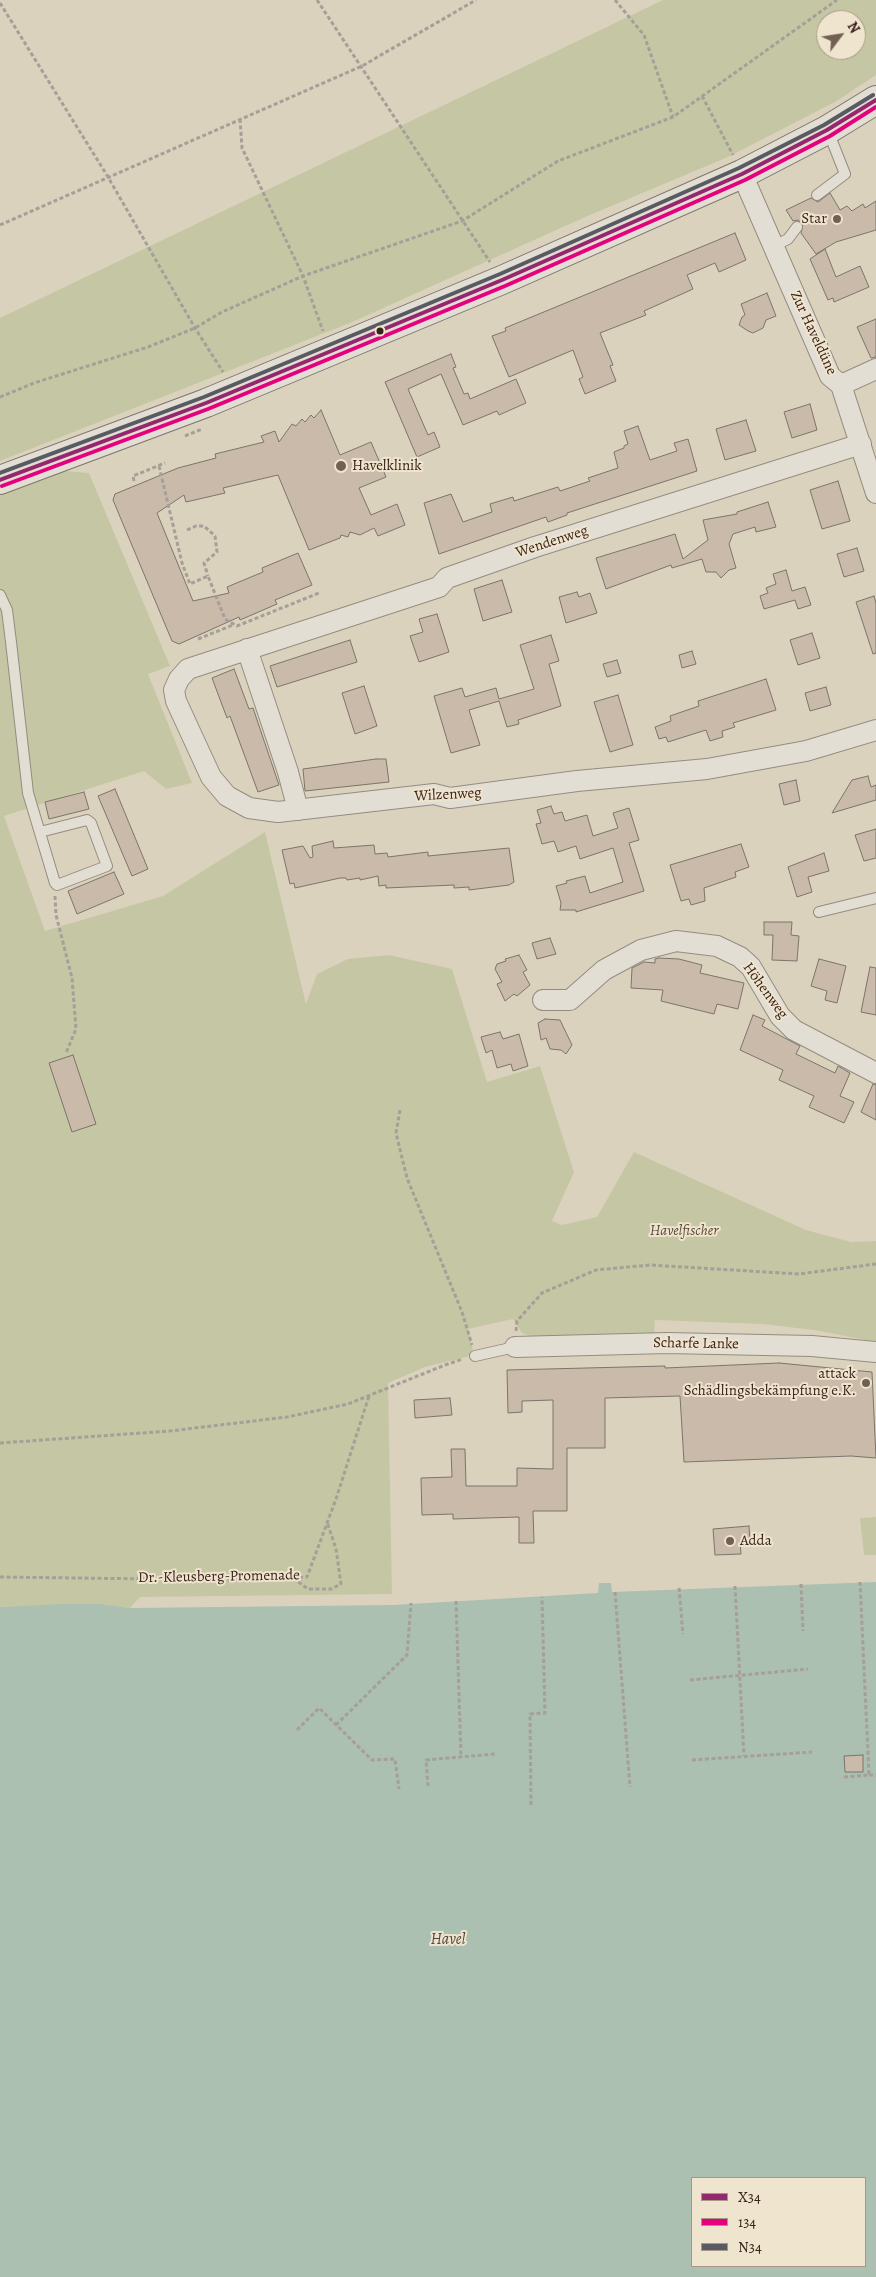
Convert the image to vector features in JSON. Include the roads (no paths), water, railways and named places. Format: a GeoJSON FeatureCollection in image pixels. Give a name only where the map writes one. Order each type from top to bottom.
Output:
{"type":"FeatureCollection","features":[{"type":"Feature","properties":{"kind":"main road"},"geometry":{"type":"LineString","coordinates":[[0,480],[236,392],[331,350],[502,280],[742,174],[827,130],[876,100]]}},
{"type":"Feature","properties":{"kind":"street","name":"Zur Haveldüne"},"geometry":{"type":"LineString","coordinates":[[742,174],[830,376],[841,385],[876,493]]}},
{"type":"Feature","properties":{"kind":"street"},"geometry":{"type":"LineString","coordinates":[[841,385],[876,370]]}},
{"type":"Feature","properties":{"kind":"street","name":"Wendenweg"},"geometry":{"type":"LineString","coordinates":[[248,648],[439,587],[447,578],[535,547],[860,444]]}},
{"type":"Feature","properties":{"kind":"street"},"geometry":{"type":"LineString","coordinates":[[248,648],[288,772],[298,810]]}},
{"type":"Feature","properties":{"kind":"street","name":"Wilzenweg"},"geometry":{"type":"LineString","coordinates":[[248,648],[188,669],[179,679],[174,690],[176,701],[211,778],[227,796],[249,808],[278,812],[434,794],[450,798],[577,781],[707,769],[806,751],[876,730]]}},
{"type":"Feature","properties":{"kind":"street","name":"Höhenweg"},"geometry":{"type":"LineString","coordinates":[[543,1000],[570,1000],[604,970],[641,950],[676,941],[717,946],[740,957],[751,968],[780,1016],[794,1030],[876,1073]]}},
{"type":"Feature","properties":{"kind":"street","name":"Scharfe Lanke"},"geometry":{"type":"LineString","coordinates":[[515,1346],[667,1343],[812,1346],[876,1352]]}},
{"type":"Feature","properties":{"kind":"lane"},"geometry":{"type":"LineString","coordinates":[[817,195],[845,174],[827,130]]}},
{"type":"Feature","properties":{"kind":"lane"},"geometry":{"type":"LineString","coordinates":[[774,246],[788,239],[797,227]]}},
{"type":"Feature","properties":{"kind":"lane"},"geometry":{"type":"LineString","coordinates":[[0,596],[7,610],[12,642],[28,793],[55,883],[58,885],[107,866],[91,823],[86,820],[40,832]]}},
{"type":"Feature","properties":{"kind":"lane"},"geometry":{"type":"LineString","coordinates":[[819,912],[876,898]]}},
{"type":"Feature","properties":{"kind":"lane"},"geometry":{"type":"LineString","coordinates":[[475,1356],[515,1346]]}},
{"type":"Feature","properties":{"kind":"water","name":"Havel"},"geometry":{"type":"Polygon","coordinates":[[[876,1582],[876,2277],[0,2277],[0,1607],[61,1604],[101,1604],[130,1608],[394,1605],[598,1593],[599,1583],[611,1583],[612,1592],[876,1582]]]}},
{"type":"Feature","properties":{"kind":"place","name":"Star"},"geometry":{"type":"Point","coordinates":[837,219]}},
{"type":"Feature","properties":{"kind":"place","name":"Havelklinik"},"geometry":{"type":"Point","coordinates":[341,466]}},
{"type":"Feature","properties":{"kind":"place","name":"attack Schädlingsbekämpfung e.K."},"geometry":{"type":"Point","coordinates":[866,1383]}},
{"type":"Feature","properties":{"kind":"place","name":"Adda"},"geometry":{"type":"Point","coordinates":[730,1541]}},
{"type":"Feature","properties":{"kind":"park label","name":"Havelfischer"},"geometry":{"type":"Point","coordinates":[684,1231]}}]}
